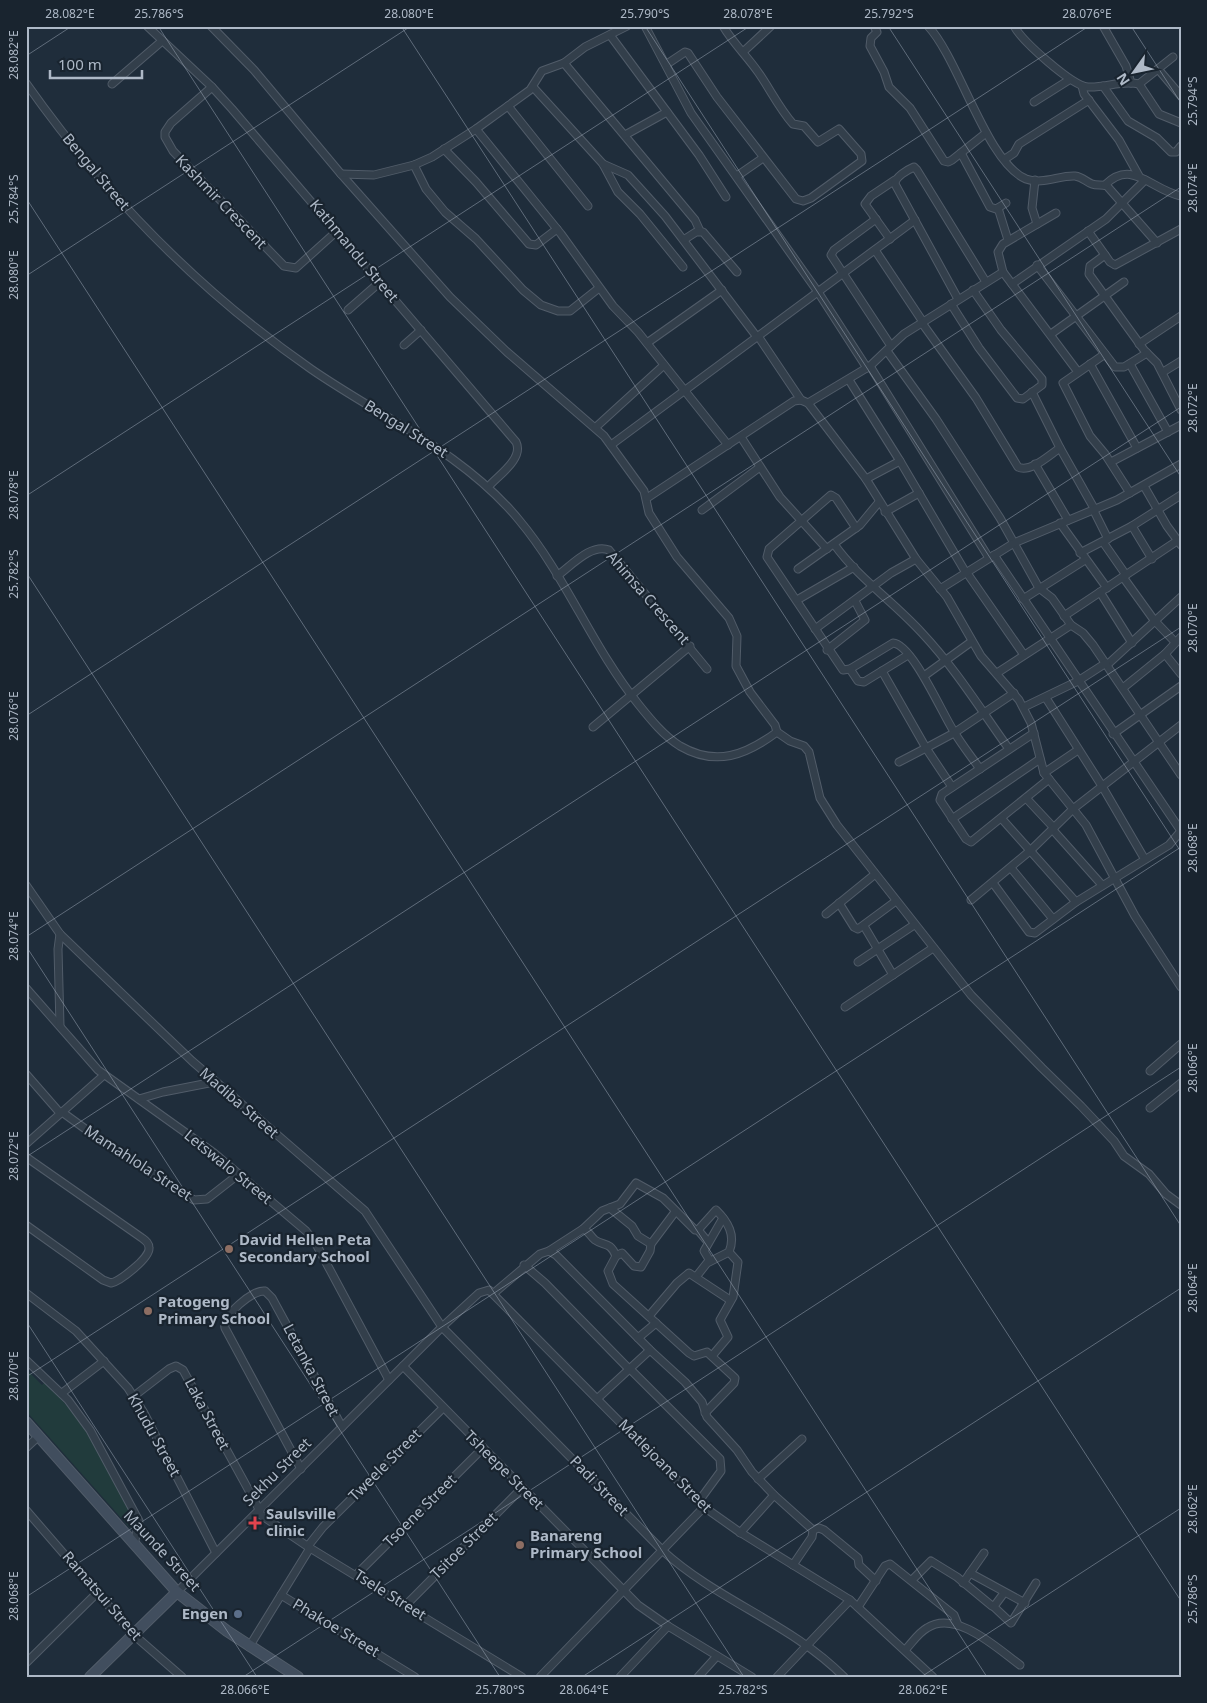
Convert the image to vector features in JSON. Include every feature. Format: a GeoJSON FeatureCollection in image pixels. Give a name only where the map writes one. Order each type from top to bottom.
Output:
{"type":"FeatureCollection","features":[{"type":"Feature","properties":{"kind":"street","name":"Kathmandu Street"},"geometry":{"type":"LineString","coordinates":[[147,26],[212,87],[519,447],[516,457],[489,486]]}},
{"type":"Feature","properties":{"kind":"street"},"geometry":{"type":"LineString","coordinates":[[211,26],[254,70],[341,174],[475,322],[596,427],[611,445],[638,480],[647,498],[649,513],[676,557],[726,613],[733,625],[737,636],[736,666],[750,692],[777,732],[790,741],[804,746],[809,752],[820,798],[836,825],[971,995],[1081,1106],[1114,1141],[1124,1156],[1149,1174],[1166,1194],[1181,1205]]}},
{"type":"Feature","properties":{"kind":"street"},"geometry":{"type":"LineString","coordinates":[[341,174],[374,174],[414,165],[476,129],[508,106],[533,87],[542,71],[564,63],[585,46],[627,26]]}},
{"type":"Feature","properties":{"kind":"street"},"geometry":{"type":"LineString","coordinates":[[645,26],[692,113],[818,292],[991,557],[1023,599],[1113,734],[1181,831],[1169,845],[1144,858],[1076,902],[1035,933],[1029,932],[992,883]]}},
{"type":"Feature","properties":{"kind":"street"},"geometry":{"type":"LineString","coordinates":[[667,64],[685,52],[688,53],[717,97],[792,196],[803,201],[829,187],[863,159],[846,134],[839,129],[818,142],[804,126],[793,124],[723,26]]}},
{"type":"Feature","properties":{"kind":"street"},"geometry":{"type":"LineString","coordinates":[[743,52],[771,26]]}},
{"type":"Feature","properties":{"kind":"street"},"geometry":{"type":"LineString","coordinates":[[874,26],[877,32],[870,40],[870,46],[884,72],[889,87],[910,108],[944,161],[948,162],[986,133]]}},
{"type":"Feature","properties":{"kind":"street"},"geometry":{"type":"LineString","coordinates":[[928,26],[942,45],[986,133],[1005,159],[1024,178],[1035,180],[1076,176],[1092,184],[1105,185],[1120,174],[1142,178],[1163,191],[1181,196]]}},
{"type":"Feature","properties":{"kind":"street"},"geometry":{"type":"LineString","coordinates":[[1014,26],[1022,37],[1069,80],[1082,86],[1139,84],[1173,57]]}},
{"type":"Feature","properties":{"kind":"street"},"geometry":{"type":"LineString","coordinates":[[1103,26],[1122,58],[1131,83]]}},
{"type":"Feature","properties":{"kind":"street"},"geometry":{"type":"LineString","coordinates":[[610,35],[726,197]]}},
{"type":"Feature","properties":{"kind":"street"},"geometry":{"type":"LineString","coordinates":[[112,84],[162,41]]}},
{"type":"Feature","properties":{"kind":"street"},"geometry":{"type":"LineString","coordinates":[[564,63],[694,220],[700,231],[713,242],[737,272]]}},
{"type":"Feature","properties":{"kind":"street"},"geometry":{"type":"LineString","coordinates":[[1158,69],[1181,96]]}},
{"type":"Feature","properties":{"kind":"street"},"geometry":{"type":"LineString","coordinates":[[1034,102],[1069,80]]}},
{"type":"Feature","properties":{"kind":"street","name":"Bengal Street"},"geometry":{"type":"LineString","coordinates":[[26,83],[101,180],[133,217],[197,280],[270,340],[314,371],[446,453],[489,486],[529,532],[601,652],[631,695],[668,737],[693,752],[715,757],[727,757],[752,750],[777,732]]}},
{"type":"Feature","properties":{"kind":"street"},"geometry":{"type":"LineString","coordinates":[[1139,84],[1160,114],[1181,123]]}},
{"type":"Feature","properties":{"kind":"street"},"geometry":{"type":"LineString","coordinates":[[1082,86],[1083,92],[1119,140],[1142,178]]}},
{"type":"Feature","properties":{"kind":"street"},"geometry":{"type":"LineString","coordinates":[[1103,86],[1131,124],[1157,138],[1171,152],[1176,152],[1181,146]]}},
{"type":"Feature","properties":{"kind":"street","name":"Kashmir Crescent"},"geometry":{"type":"LineString","coordinates":[[212,87],[168,127],[165,137],[173,151],[284,266],[296,268],[337,232]]}},
{"type":"Feature","properties":{"kind":"street"},"geometry":{"type":"LineString","coordinates":[[533,87],[603,164],[618,192],[640,214],[683,268]]}},
{"type":"Feature","properties":{"kind":"street"},"geometry":{"type":"LineString","coordinates":[[1005,159],[1014,153],[1020,144],[1089,100]]}},
{"type":"Feature","properties":{"kind":"street"},"geometry":{"type":"LineString","coordinates":[[508,106],[588,206]]}},
{"type":"Feature","properties":{"kind":"street"},"geometry":{"type":"LineString","coordinates":[[625,135],[666,112]]}},
{"type":"Feature","properties":{"kind":"street"},"geometry":{"type":"LineString","coordinates":[[476,129],[557,229],[616,310],[647,343],[728,445]]}},
{"type":"Feature","properties":{"kind":"street"},"geometry":{"type":"LineString","coordinates":[[444,149],[476,182],[528,244],[536,245],[557,229]]}},
{"type":"Feature","properties":{"kind":"street"},"geometry":{"type":"LineString","coordinates":[[961,153],[990,207],[994,209],[1006,203]]}},
{"type":"Feature","properties":{"kind":"street"},"geometry":{"type":"LineString","coordinates":[[737,176],[763,158]]}},
{"type":"Feature","properties":{"kind":"street"},"geometry":{"type":"LineString","coordinates":[[603,164],[621,171],[635,182],[685,239],[805,401],[866,479],[916,559],[940,589],[980,656],[1014,693],[1024,708],[1047,776],[1093,836],[1135,916],[1181,987]]}},
{"type":"Feature","properties":{"kind":"street"},"geometry":{"type":"LineString","coordinates":[[414,165],[426,189],[445,212],[476,238],[524,290],[541,305],[558,311],[570,311],[599,288]]}},
{"type":"Feature","properties":{"kind":"street"},"geometry":{"type":"LineString","coordinates":[[890,239],[866,206],[866,202],[871,196],[910,169],[916,168],[986,282]]}},
{"type":"Feature","properties":{"kind":"street"},"geometry":{"type":"LineString","coordinates":[[1012,284],[1037,264],[1106,219],[1122,204],[1142,178]]}},
{"type":"Feature","properties":{"kind":"street"},"geometry":{"type":"LineString","coordinates":[[896,180],[895,184],[958,299]]}},
{"type":"Feature","properties":{"kind":"street"},"geometry":{"type":"LineString","coordinates":[[1035,180],[1032,208],[1037,224]]}},
{"type":"Feature","properties":{"kind":"street"},"geometry":{"type":"LineString","coordinates":[[1105,185],[1157,243]]}},
{"type":"Feature","properties":{"kind":"street"},"geometry":{"type":"LineString","coordinates":[[998,208],[1008,240]]}},
{"type":"Feature","properties":{"kind":"street"},"geometry":{"type":"LineString","coordinates":[[1056,213],[1008,240],[998,252],[1003,272],[1078,372]]}},
{"type":"Feature","properties":{"kind":"street"},"geometry":{"type":"LineString","coordinates":[[876,219],[832,251],[832,257],[844,273],[889,348],[1014,543],[1039,588],[1052,598],[1071,625],[1088,638],[1180,774]]}},
{"type":"Feature","properties":{"kind":"street"},"geometry":{"type":"LineString","coordinates":[[611,445],[915,220]]}},
{"type":"Feature","properties":{"kind":"street"},"geometry":{"type":"LineString","coordinates":[[1088,232],[1105,255],[1116,265],[1180,230]]}},
{"type":"Feature","properties":{"kind":"street"},"geometry":{"type":"LineString","coordinates":[[685,239],[700,231]]}},
{"type":"Feature","properties":{"kind":"street"},"geometry":{"type":"LineString","coordinates":[[875,250],[922,322],[976,398],[1018,467],[1025,469],[1060,448]]}},
{"type":"Feature","properties":{"kind":"street"},"geometry":{"type":"LineString","coordinates":[[1105,255],[1090,266],[1088,272],[1103,296],[1163,372],[1181,410]]}},
{"type":"Feature","properties":{"kind":"street"},"geometry":{"type":"LineString","coordinates":[[1037,264],[1115,367],[1121,368],[1147,353]]}},
{"type":"Feature","properties":{"kind":"street"},"geometry":{"type":"LineString","coordinates":[[647,498],[790,404],[805,401],[849,380],[868,367],[922,322],[1003,272]]}},
{"type":"Feature","properties":{"kind":"street"},"geometry":{"type":"LineString","coordinates":[[348,310],[380,282]]}},
{"type":"Feature","properties":{"kind":"street"},"geometry":{"type":"LineString","coordinates":[[1051,334],[1124,282]]}},
{"type":"Feature","properties":{"kind":"street"},"geometry":{"type":"LineString","coordinates":[[647,343],[722,290]]}},
{"type":"Feature","properties":{"kind":"street"},"geometry":{"type":"LineString","coordinates":[[950,304],[979,348],[1017,398],[1021,400],[1042,385],[1042,379],[1001,330],[973,290]]}},
{"type":"Feature","properties":{"kind":"street"},"geometry":{"type":"LineString","coordinates":[[1139,344],[1181,316]]}},
{"type":"Feature","properties":{"kind":"street"},"geometry":{"type":"LineString","coordinates":[[404,345],[421,330]]}},
{"type":"Feature","properties":{"kind":"street"},"geometry":{"type":"LineString","coordinates":[[1105,354],[1063,383],[1090,436],[1111,462],[1130,493]]}},
{"type":"Feature","properties":{"kind":"street"},"geometry":{"type":"LineString","coordinates":[[1163,372],[1181,361]]}},
{"type":"Feature","properties":{"kind":"street"},"geometry":{"type":"LineString","coordinates":[[1090,364],[1137,448]]}},
{"type":"Feature","properties":{"kind":"street"},"geometry":{"type":"LineString","coordinates":[[1130,364],[1168,432]]}},
{"type":"Feature","properties":{"kind":"street"},"geometry":{"type":"LineString","coordinates":[[596,427],[664,366]]}},
{"type":"Feature","properties":{"kind":"street"},"geometry":{"type":"LineString","coordinates":[[849,380],[967,573],[1024,654]]}},
{"type":"Feature","properties":{"kind":"street"},"geometry":{"type":"LineString","coordinates":[[1032,392],[1094,511],[1106,540],[1125,576],[1154,620],[1178,639],[1165,654],[1122,688]]}},
{"type":"Feature","properties":{"kind":"street"},"geometry":{"type":"LineString","coordinates":[[1111,462],[1181,425]]}},
{"type":"Feature","properties":{"kind":"street"},"geometry":{"type":"LineString","coordinates":[[741,437],[780,497],[827,548]]}},
{"type":"Feature","properties":{"kind":"street"},"geometry":{"type":"LineString","coordinates":[[866,479],[900,461]]}},
{"type":"Feature","properties":{"kind":"street"},"geometry":{"type":"LineString","coordinates":[[1035,464],[1068,520]]}},
{"type":"Feature","properties":{"kind":"street"},"geometry":{"type":"LineString","coordinates":[[940,589],[1014,543],[1094,511],[1144,486],[1181,464]]}},
{"type":"Feature","properties":{"kind":"street"},"geometry":{"type":"LineString","coordinates":[[702,510],[760,467]]}},
{"type":"Feature","properties":{"kind":"street"},"geometry":{"type":"LineString","coordinates":[[1064,616],[1179,543],[1144,486]]}},
{"type":"Feature","properties":{"kind":"street"},"geometry":{"type":"LineString","coordinates":[[885,512],[918,493]]}},
{"type":"Feature","properties":{"kind":"street"},"geometry":{"type":"LineString","coordinates":[[856,528],[836,498],[831,495],[800,520],[767,550],[766,554],[843,670],[850,669],[893,642],[902,646],[924,676],[954,733],[980,769]]}},
{"type":"Feature","properties":{"kind":"street"},"geometry":{"type":"LineString","coordinates":[[1023,599],[1106,540],[1158,511],[1181,495]]}},
{"type":"Feature","properties":{"kind":"street"},"geometry":{"type":"LineString","coordinates":[[798,569],[856,528],[879,502]]}},
{"type":"Feature","properties":{"kind":"street"},"geometry":{"type":"LineString","coordinates":[[1060,523],[1083,556],[1132,643]]}},
{"type":"Feature","properties":{"kind":"street"},"geometry":{"type":"LineString","coordinates":[[1132,526],[1152,559]]}},
{"type":"Feature","properties":{"kind":"street"},"geometry":{"type":"LineString","coordinates":[[834,544],[854,567],[917,628],[946,660],[1009,749]]}},
{"type":"Feature","properties":{"kind":"street","name":"Ahimsa Crescent"},"geometry":{"type":"LineString","coordinates":[[557,576],[592,550],[603,548],[608,550],[690,646],[707,670]]}},
{"type":"Feature","properties":{"kind":"street"},"geometry":{"type":"LineString","coordinates":[[815,629],[891,573],[916,559]]}},
{"type":"Feature","properties":{"kind":"street"},"geometry":{"type":"LineString","coordinates":[[797,600],[854,567]]}},
{"type":"Feature","properties":{"kind":"street"},"geometry":{"type":"LineString","coordinates":[[1024,708],[1078,681],[1106,664],[1132,643],[1181,596]]}},
{"type":"Feature","properties":{"kind":"street"},"geometry":{"type":"LineString","coordinates":[[828,650],[865,620],[855,601]]}},
{"type":"Feature","properties":{"kind":"street"},"geometry":{"type":"LineString","coordinates":[[997,673],[1071,625]]}},
{"type":"Feature","properties":{"kind":"street"},"geometry":{"type":"LineString","coordinates":[[924,676],[972,642]]}},
{"type":"Feature","properties":{"kind":"street"},"geometry":{"type":"LineString","coordinates":[[593,727],[690,646]]}},
{"type":"Feature","properties":{"kind":"street"},"geometry":{"type":"LineString","coordinates":[[850,669],[862,682],[908,654]]}},
{"type":"Feature","properties":{"kind":"street"},"geometry":{"type":"LineString","coordinates":[[1165,654],[1181,674]]}},
{"type":"Feature","properties":{"kind":"street"},"geometry":{"type":"LineString","coordinates":[[882,671],[926,748],[952,788]]}},
{"type":"Feature","properties":{"kind":"street"},"geometry":{"type":"LineString","coordinates":[[1113,734],[1181,686]]}},
{"type":"Feature","properties":{"kind":"street"},"geometry":{"type":"LineString","coordinates":[[899,762],[954,733],[1014,693]]}},
{"type":"Feature","properties":{"kind":"street"},"geometry":{"type":"LineString","coordinates":[[1046,698],[1102,786],[1144,858]]}},
{"type":"Feature","properties":{"kind":"street"},"geometry":{"type":"LineString","coordinates":[[971,900],[1011,868],[1073,809],[1134,764],[1181,725]]}},
{"type":"Feature","properties":{"kind":"street"},"geometry":{"type":"LineString","coordinates":[[1034,733],[940,798],[966,839],[971,842],[1002,819],[1047,776],[1078,750]]}},
{"type":"Feature","properties":{"kind":"street"},"geometry":{"type":"LineString","coordinates":[[952,819],[1040,759]]}},
{"type":"Feature","properties":{"kind":"street"},"geometry":{"type":"LineString","coordinates":[[1026,798],[1102,885]]}},
{"type":"Feature","properties":{"kind":"street"},"geometry":{"type":"LineString","coordinates":[[1002,819],[1076,902]]}},
{"type":"Feature","properties":{"kind":"street"},"geometry":{"type":"LineString","coordinates":[[1011,868],[1053,920]]}},
{"type":"Feature","properties":{"kind":"street"},"geometry":{"type":"LineString","coordinates":[[826,914],[874,875]]}},
{"type":"Feature","properties":{"kind":"street","name":"Madiba Street"},"geometry":{"type":"LineString","coordinates":[[26,885],[60,934],[214,1082],[365,1211],[442,1327]]}},
{"type":"Feature","properties":{"kind":"street"},"geometry":{"type":"LineString","coordinates":[[839,903],[855,929],[864,926],[896,901]]}},
{"type":"Feature","properties":{"kind":"street"},"geometry":{"type":"LineString","coordinates":[[858,962],[914,925]]}},
{"type":"Feature","properties":{"kind":"street"},"geometry":{"type":"LineString","coordinates":[[864,926],[893,975]]}},
{"type":"Feature","properties":{"kind":"street"},"geometry":{"type":"LineString","coordinates":[[60,934],[58,949],[60,1026]]}},
{"type":"Feature","properties":{"kind":"street"},"geometry":{"type":"LineString","coordinates":[[845,1007],[933,948]]}},
{"type":"Feature","properties":{"kind":"street","name":"Letswalo Street"},"geometry":{"type":"LineString","coordinates":[[26,988],[104,1075],[214,1153],[311,1237],[389,1380]]}},
{"type":"Feature","properties":{"kind":"street"},"geometry":{"type":"LineString","coordinates":[[1150,1071],[1181,1044]]}},
{"type":"Feature","properties":{"kind":"street","name":"Mamahlola Street"},"geometry":{"type":"LineString","coordinates":[[26,1074],[61,1112],[99,1140],[194,1200],[207,1199],[239,1174]]}},
{"type":"Feature","properties":{"kind":"street"},"geometry":{"type":"LineString","coordinates":[[26,1144],[104,1075]]}},
{"type":"Feature","properties":{"kind":"street"},"geometry":{"type":"LineString","coordinates":[[139,1099],[214,1082]]}},
{"type":"Feature","properties":{"kind":"street"},"geometry":{"type":"LineString","coordinates":[[1150,1108],[1181,1083]]}},
{"type":"Feature","properties":{"kind":"street"},"geometry":{"type":"LineString","coordinates":[[26,1157],[146,1241],[149,1247],[148,1254],[118,1281],[107,1282],[26,1225]]}},
{"type":"Feature","properties":{"kind":"street"},"geometry":{"type":"LineString","coordinates":[[494,1293],[540,1254],[549,1251],[583,1229],[598,1214],[623,1201],[636,1183],[663,1198],[675,1212],[692,1228],[698,1230],[708,1242]]}},
{"type":"Feature","properties":{"kind":"street"},"geometry":{"type":"LineString","coordinates":[[610,1208],[632,1226],[638,1236],[651,1244]]}},
{"type":"Feature","properties":{"kind":"street"},"geometry":{"type":"LineString","coordinates":[[698,1230],[714,1210],[717,1210],[732,1235],[729,1252]]}},
{"type":"Feature","properties":{"kind":"street"},"geometry":{"type":"LineString","coordinates":[[675,1212],[651,1244],[650,1252],[639,1268],[634,1266],[622,1253],[616,1256],[609,1268],[611,1281],[692,1355],[705,1352],[734,1376],[735,1382],[705,1413]]}},
{"type":"Feature","properties":{"kind":"street"},"geometry":{"type":"LineString","coordinates":[[710,1261],[704,1252],[723,1218]]}},
{"type":"Feature","properties":{"kind":"street"},"geometry":{"type":"LineString","coordinates":[[583,1229],[597,1241],[607,1244],[616,1256]]}},
{"type":"Feature","properties":{"kind":"street"},"geometry":{"type":"LineString","coordinates":[[549,1251],[556,1255],[650,1350],[690,1387],[702,1402],[705,1413],[758,1479],[813,1530]]}},
{"type":"Feature","properties":{"kind":"street"},"geometry":{"type":"LineString","coordinates":[[696,1277],[710,1261],[729,1252]]}},
{"type":"Feature","properties":{"kind":"street"},"geometry":{"type":"LineString","coordinates":[[712,1356],[728,1339],[728,1335],[720,1320],[734,1291],[738,1262],[729,1252]]}},
{"type":"Feature","properties":{"kind":"street"},"geometry":{"type":"LineString","coordinates":[[524,1266],[545,1283],[720,1459],[721,1471],[701,1504],[662,1551],[540,1677]]}},
{"type":"Feature","properties":{"kind":"street"},"geometry":{"type":"LineString","coordinates":[[649,1316],[686,1274],[696,1277],[730,1300]]}},
{"type":"Feature","properties":{"kind":"street","name":"Letanka Street"},"geometry":{"type":"LineString","coordinates":[[301,1469],[224,1324],[227,1317],[254,1293],[261,1290],[272,1298],[342,1427]]}},
{"type":"Feature","properties":{"kind":"street","name":"Sekhu Street"},"geometry":{"type":"LineString","coordinates":[[93,1676],[442,1327],[479,1293],[486,1290]]}},
{"type":"Feature","properties":{"kind":"street","name":"Matlejoane Street"},"geometry":{"type":"LineString","coordinates":[[486,1290],[494,1293],[701,1504],[740,1533],[850,1600],[933,1677]]}},
{"type":"Feature","properties":{"kind":"street","name":"Khudu Street"},"geometry":{"type":"LineString","coordinates":[[26,1293],[68,1324],[104,1361],[134,1396],[216,1553]]}},
{"type":"Feature","properties":{"kind":"street"},"geometry":{"type":"LineString","coordinates":[[638,1338],[656,1323]]}},
{"type":"Feature","properties":{"kind":"street","name":"Padi Street"},"geometry":{"type":"LineString","coordinates":[[442,1327],[662,1551],[694,1576],[808,1645],[844,1677]]}},
{"type":"Feature","properties":{"kind":"street"},"geometry":{"type":"LineString","coordinates":[[598,1398],[650,1350]]}},
{"type":"Feature","properties":{"kind":"street"},"geometry":{"type":"LineString","coordinates":[[26,1360],[62,1393],[87,1425],[137,1517],[139,1528],[134,1544]]}},
{"type":"Feature","properties":{"kind":"street"},"geometry":{"type":"LineString","coordinates":[[62,1393],[104,1361]]}},
{"type":"Feature","properties":{"kind":"street","name":"Laka Street"},"geometry":{"type":"LineString","coordinates":[[134,1396],[169,1369],[176,1366],[183,1370],[259,1512]]}},
{"type":"Feature","properties":{"kind":"street","name":"Tsheepe Street"},"geometry":{"type":"LineString","coordinates":[[403,1366],[646,1612],[752,1677]]}},
{"type":"Feature","properties":{"kind":"street","name":"Tweele Street"},"geometry":{"type":"LineString","coordinates":[[249,1647],[323,1527],[443,1408]]}},
{"type":"Feature","properties":{"kind":"street","name":"Maunde Street"},"geometry":{"type":"LineString","coordinates":[[26,1422],[178,1592],[249,1647],[298,1677]]}},
{"type":"Feature","properties":{"kind":"street"},"geometry":{"type":"LineString","coordinates":[[26,1448],[39,1436]]}},
{"type":"Feature","properties":{"kind":"street"},"geometry":{"type":"LineString","coordinates":[[758,1479],[802,1439]]}},
{"type":"Feature","properties":{"kind":"street","name":"Tsoene Street"},"geometry":{"type":"LineString","coordinates":[[357,1574],[483,1448]]}},
{"type":"Feature","properties":{"kind":"street","name":"Tsitoe Street"},"geometry":{"type":"LineString","coordinates":[[406,1605],[522,1488]]}},
{"type":"Feature","properties":{"kind":"street"},"geometry":{"type":"LineString","coordinates":[[740,1533],[774,1495]]}},
{"type":"Feature","properties":{"kind":"street","name":"Tsele Street"},"geometry":{"type":"LineString","coordinates":[[259,1512],[309,1547],[357,1574],[522,1677]]}},
{"type":"Feature","properties":{"kind":"street","name":"Ramatsui Street"},"geometry":{"type":"LineString","coordinates":[[28,1515],[134,1635],[182,1677]]}},
{"type":"Feature","properties":{"kind":"street"},"geometry":{"type":"LineString","coordinates":[[813,1530],[819,1528],[824,1530],[857,1558],[860,1565],[876,1581]]}},
{"type":"Feature","properties":{"kind":"street"},"geometry":{"type":"LineString","coordinates":[[793,1565],[812,1537],[813,1530]]}},
{"type":"Feature","properties":{"kind":"street"},"geometry":{"type":"LineString","coordinates":[[963,1583],[984,1553]]}},
{"type":"Feature","properties":{"kind":"street"},"geometry":{"type":"LineString","coordinates":[[912,1580],[931,1561],[993,1606],[1010,1623],[1025,1603],[1036,1583]]}},
{"type":"Feature","properties":{"kind":"street"},"geometry":{"type":"LineString","coordinates":[[858,1607],[885,1566],[890,1564],[954,1615],[958,1625]]}},
{"type":"Feature","properties":{"kind":"street"},"geometry":{"type":"LineString","coordinates":[[970,1573],[1025,1603]]}},
{"type":"Feature","properties":{"kind":"street"},"geometry":{"type":"LineString","coordinates":[[26,1663],[98,1592]]}},
{"type":"Feature","properties":{"kind":"street"},"geometry":{"type":"LineString","coordinates":[[993,1606],[1004,1593]]}},
{"type":"Feature","properties":{"kind":"street","name":"Phakoe Street"},"geometry":{"type":"LineString","coordinates":[[281,1595],[415,1677]]}},
{"type":"Feature","properties":{"kind":"street"},"geometry":{"type":"LineString","coordinates":[[777,1677],[850,1600]]}},
{"type":"Feature","properties":{"kind":"street"},"geometry":{"type":"LineString","coordinates":[[905,1650],[931,1625],[958,1625],[972,1630],[1020,1665]]}},
{"type":"Feature","properties":{"kind":"street"},"geometry":{"type":"LineString","coordinates":[[620,1677],[668,1626]]}},
{"type":"Feature","properties":{"kind":"street"},"geometry":{"type":"LineString","coordinates":[[698,1677],[717,1656]]}},
{"type":"Feature","properties":{"kind":"green space"},"geometry":{"type":"Polygon","coordinates":[[[26,1369],[42,1385],[46,1381],[85,1428],[136,1522],[134,1528],[130,1528],[26,1411],[26,1369]]]}},
{"type":"Feature","properties":{"kind":"place","name":"David Hellen Peta Secondary School"},"geometry":{"type":"Point","coordinates":[229,1249]}},
{"type":"Feature","properties":{"kind":"place","name":"Patogeng Primary School"},"geometry":{"type":"Point","coordinates":[148,1311]}},
{"type":"Feature","properties":{"kind":"place","name":"Saulsville clinic"},"geometry":{"type":"Point","coordinates":[255,1523]}},
{"type":"Feature","properties":{"kind":"place","name":"Banareng Primary School"},"geometry":{"type":"Point","coordinates":[520,1545]}},
{"type":"Feature","properties":{"kind":"place","name":"Engen"},"geometry":{"type":"Point","coordinates":[238,1614]}}]}
